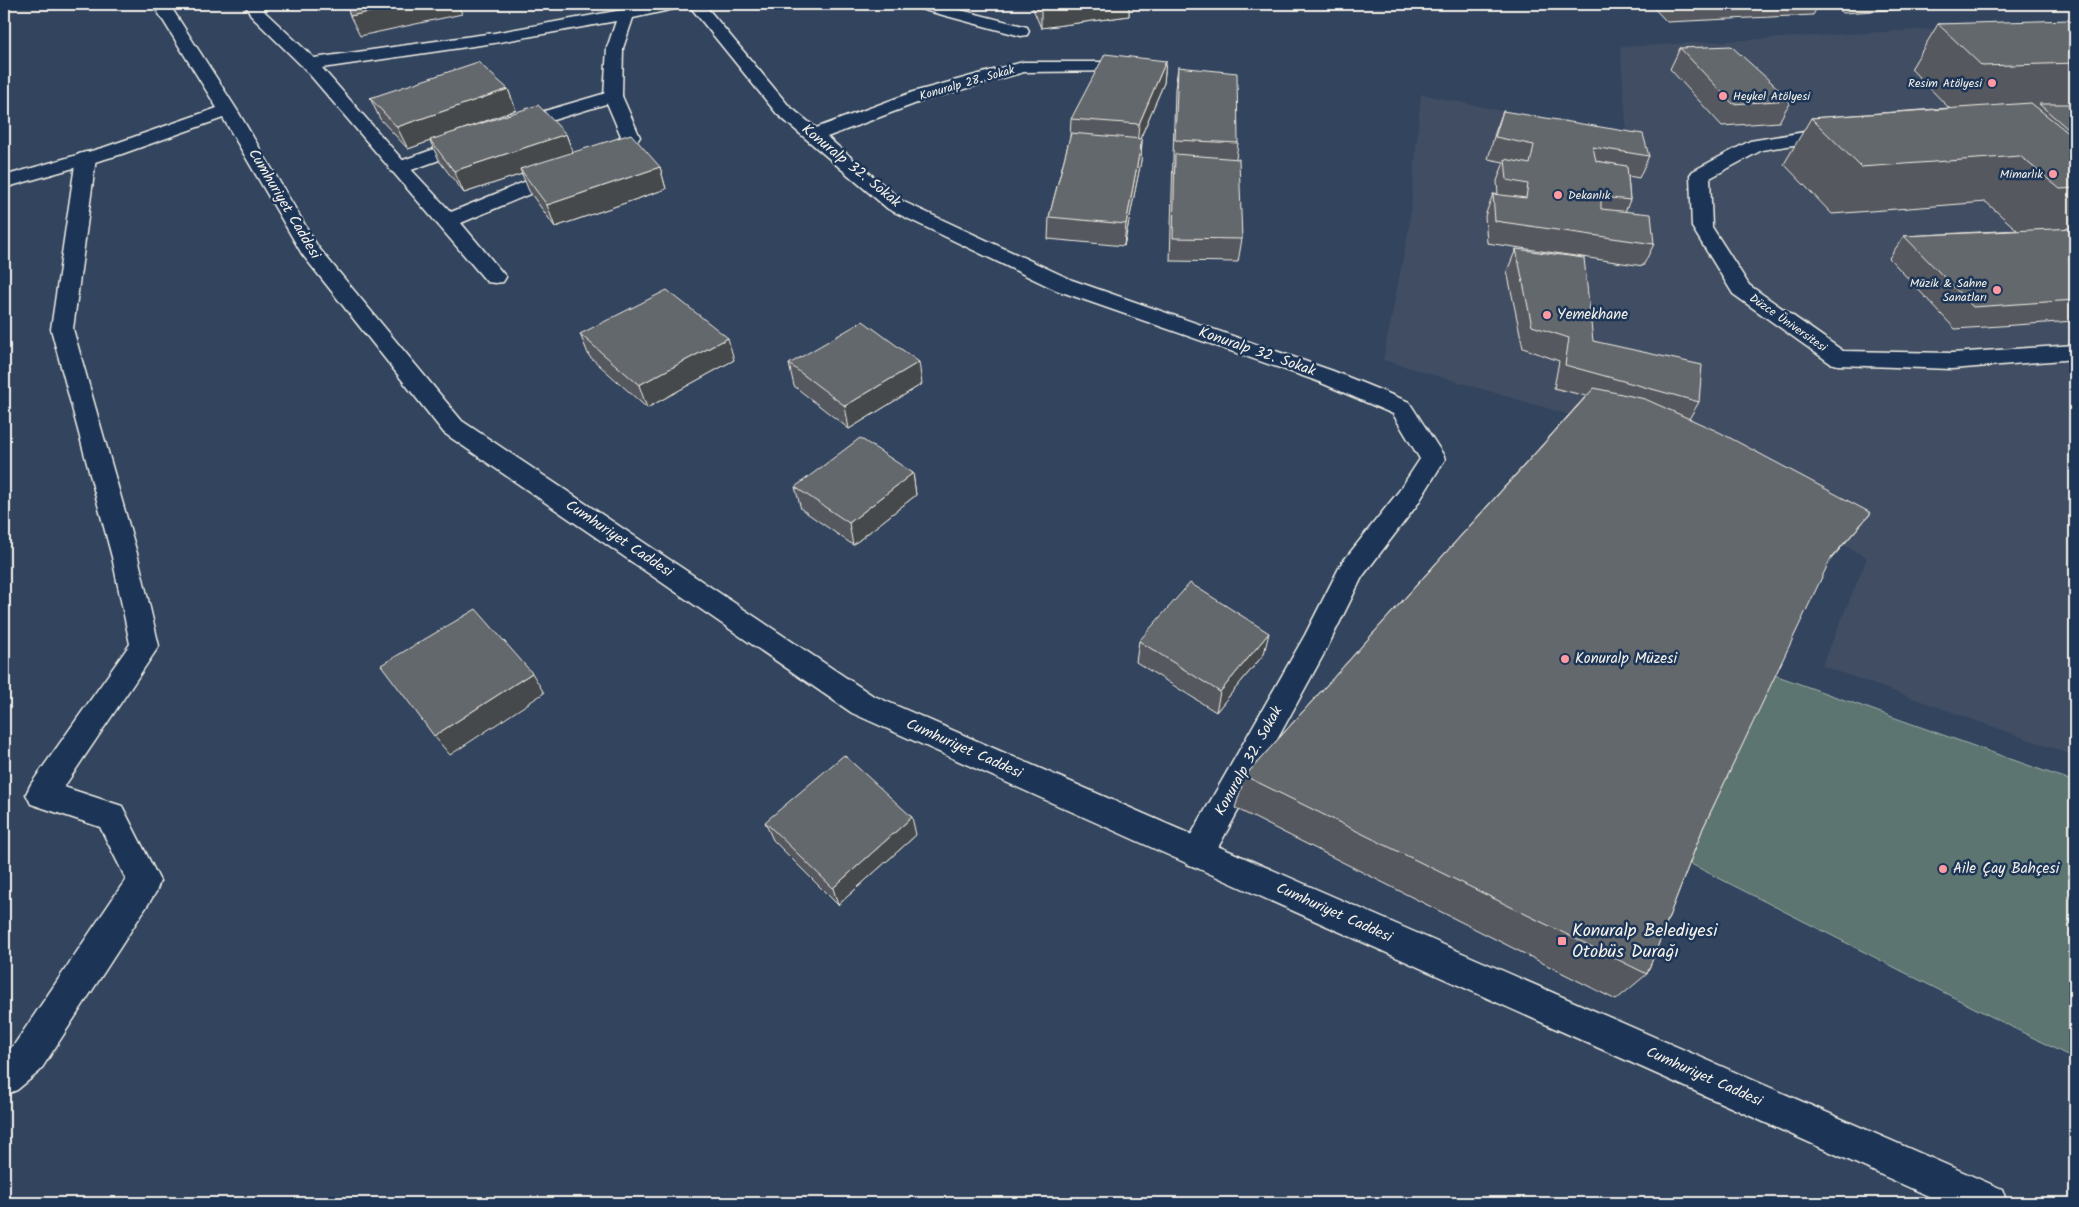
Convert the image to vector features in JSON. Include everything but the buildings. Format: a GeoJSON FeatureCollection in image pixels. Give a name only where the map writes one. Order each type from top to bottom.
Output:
{"type":"FeatureCollection","features":[{"type":"Feature","properties":{"kind":"street","name":"Cumhuriyet Caddesi"},"geometry":{"type":"LineString","coordinates":[[161,4],[228,110],[309,250],[453,427],[862,704],[1988,1203]]}},
{"type":"Feature","properties":{"kind":"street"},"geometry":{"type":"LineString","coordinates":[[253,4],[258,14],[310,64],[399,168],[448,221],[494,277]]}},
{"type":"Feature","properties":{"kind":"street"},"geometry":{"type":"LineString","coordinates":[[310,64],[426,49],[626,15],[677,4]]}},
{"type":"Feature","properties":{"kind":"street","name":"Konuralp 32. Sokak"},"geometry":{"type":"LineString","coordinates":[[696,4],[783,110],[895,205],[1064,285],[1324,376],[1401,408],[1433,459],[1408,498],[1351,571],[1316,642],[1198,853]]}},
{"type":"Feature","properties":{"kind":"street"},"geometry":{"type":"LineString","coordinates":[[919,4],[1021,31]]}},
{"type":"Feature","properties":{"kind":"street"},"geometry":{"type":"LineString","coordinates":[[448,221],[550,177],[606,158],[631,137],[613,96],[615,48],[626,15]]}},
{"type":"Feature","properties":{"kind":"street","name":"Konuralp 28. Sokak"},"geometry":{"type":"LineString","coordinates":[[813,136],[919,96],[1023,67],[1126,66]]}},
{"type":"Feature","properties":{"kind":"street"},"geometry":{"type":"LineString","coordinates":[[399,168],[496,133],[613,96]]}},
{"type":"Feature","properties":{"kind":"street"},"geometry":{"type":"LineString","coordinates":[[4,182],[86,158],[228,110]]}},
{"type":"Feature","properties":{"kind":"street","name":"Düzce Üniversitesi"},"geometry":{"type":"LineString","coordinates":[[1853,130],[1757,145],[1700,175],[1702,227],[1740,289],[1838,358],[1952,361],[2075,352]]}},
{"type":"Feature","properties":{"kind":"street"},"geometry":{"type":"LineString","coordinates":[[4,1077],[27,1058],[144,881],[111,816],[42,794],[145,646],[125,557],[62,330],[86,158]]}},
{"type":"Feature","properties":{"kind":"shaded area"},"geometry":{"type":"Polygon","coordinates":[[[2075,21],[2075,756],[1822,666],[1867,558],[1655,440],[1383,360],[1409,227],[1421,94],[1627,137],[1620,47],[2075,21]]]}},
{"type":"Feature","properties":{"kind":"green space"},"geometry":{"type":"Polygon","coordinates":[[[1769,673],[2075,782],[2075,1059],[1687,862],[1769,673]]]}},
{"type":"Feature","properties":{"kind":"place","name":"Resim Atölyesi"},"geometry":{"type":"Point","coordinates":[1992,83]}},
{"type":"Feature","properties":{"kind":"place","name":"Heykel Atölyesi"},"geometry":{"type":"Point","coordinates":[1723,96]}},
{"type":"Feature","properties":{"kind":"place","name":"Mimarlık"},"geometry":{"type":"Point","coordinates":[2053,174]}},
{"type":"Feature","properties":{"kind":"place","name":"Dekanlık"},"geometry":{"type":"Point","coordinates":[1558,195]}},
{"type":"Feature","properties":{"kind":"place","name":"Müzik & Sahne Sanatları"},"geometry":{"type":"Point","coordinates":[1997,290]}},
{"type":"Feature","properties":{"kind":"place","name":"Yemekhane"},"geometry":{"type":"Point","coordinates":[1547,315]}},
{"type":"Feature","properties":{"kind":"place","name":"Konuralp Müzesi"},"geometry":{"type":"Point","coordinates":[1565,659]}},
{"type":"Feature","properties":{"kind":"place","name":"Aile Çay Bahçesi"},"geometry":{"type":"Point","coordinates":[1943,869]}},
{"type":"Feature","properties":{"kind":"place","name":"Konuralp Belediyesi Otobüs Durağı"},"geometry":{"type":"Point","coordinates":[1562,941]}}]}
